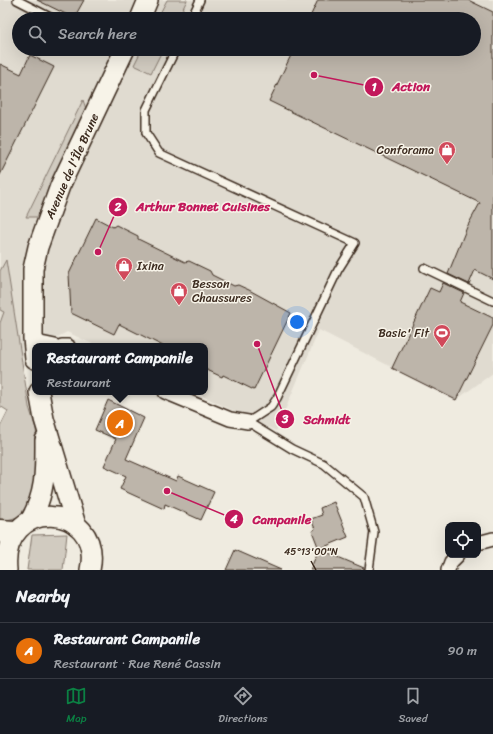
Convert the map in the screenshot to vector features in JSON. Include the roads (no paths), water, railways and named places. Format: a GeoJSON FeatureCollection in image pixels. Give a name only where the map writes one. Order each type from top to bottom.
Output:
{"type":"FeatureCollection","features":[{"type":"Feature","properties":{"kind":"street"},"geometry":{"type":"LineString","coordinates":[[143,12],[148,0]]}},
{"type":"Feature","properties":{"kind":"street","name":"Avenue de l'Île Brune"},"geometry":{"type":"LineString","coordinates":[[33,343],[33,269],[38,247],[60,186],[122,56]]}},
{"type":"Feature","properties":{"kind":"street"},"geometry":{"type":"LineString","coordinates":[[33,338],[44,343]]}},
{"type":"Feature","properties":{"kind":"street"},"geometry":{"type":"LineString","coordinates":[[40,395],[44,419],[76,525]]}},
{"type":"Feature","properties":{"kind":"street"},"geometry":{"type":"LineString","coordinates":[[172,395],[230,419],[248,422]]}},
{"type":"Feature","properties":{"kind":"street"},"geometry":{"type":"LineString","coordinates":[[194,395],[234,413],[248,422]]}},
{"type":"Feature","properties":{"kind":"street"},"geometry":{"type":"LineString","coordinates":[[31,519],[39,505],[45,480],[44,419]]}},
{"type":"Feature","properties":{"kind":"street"},"geometry":{"type":"LineString","coordinates":[[7,570],[7,532],[31,519],[42,515],[66,519],[76,525],[84,534],[89,545],[91,557],[90,570]]}},
{"type":"Feature","properties":{"kind":"street"},"geometry":{"type":"LineString","coordinates":[[481,542],[493,539]]}},
{"type":"Feature","properties":{"kind":"street"},"geometry":{"type":"LineString","coordinates":[[448,570],[451,562],[455,558]]}},
{"type":"Feature","properties":{"kind":"lane"},"geometry":{"type":"LineString","coordinates":[[17,0],[40,12]]}},
{"type":"Feature","properties":{"kind":"lane"},"geometry":{"type":"LineString","coordinates":[[194,12],[200,0]]}},
{"type":"Feature","properties":{"kind":"lane"},"geometry":{"type":"LineString","coordinates":[[173,56],[146,110],[146,133],[159,153],[355,243],[338,270],[277,398],[271,407],[248,422],[292,449],[324,464],[364,497],[374,532],[369,570]]}},
{"type":"Feature","properties":{"kind":"lane"},"geometry":{"type":"LineString","coordinates":[[424,268],[493,301]]}},
{"type":"Feature","properties":{"kind":"place","name":"Action"},"geometry":{"type":"Point","coordinates":[314,75]}},
{"type":"Feature","properties":{"kind":"place","name":"Conforama"},"geometry":{"type":"Point","coordinates":[447,165]}},
{"type":"Feature","properties":{"kind":"place","name":"Arthur Bonnet Cuisines"},"geometry":{"type":"Point","coordinates":[98,252]}},
{"type":"Feature","properties":{"kind":"place","name":"Ixina"},"geometry":{"type":"Point","coordinates":[124,281]}},
{"type":"Feature","properties":{"kind":"place","name":"Besson Chaussures"},"geometry":{"type":"Point","coordinates":[179,306]}},
{"type":"Feature","properties":{"kind":"place","name":"Schmidt"},"geometry":{"type":"Point","coordinates":[257,344]}},
{"type":"Feature","properties":{"kind":"place","name":"Basic' Fit"},"geometry":{"type":"Point","coordinates":[442,348]}},
{"type":"Feature","properties":{"kind":"place","name":"Restaurant Campanile"},"geometry":{"type":"Point","coordinates":[120,423]}},
{"type":"Feature","properties":{"kind":"place","name":"Campanile"},"geometry":{"type":"Point","coordinates":[167,491]}}]}
